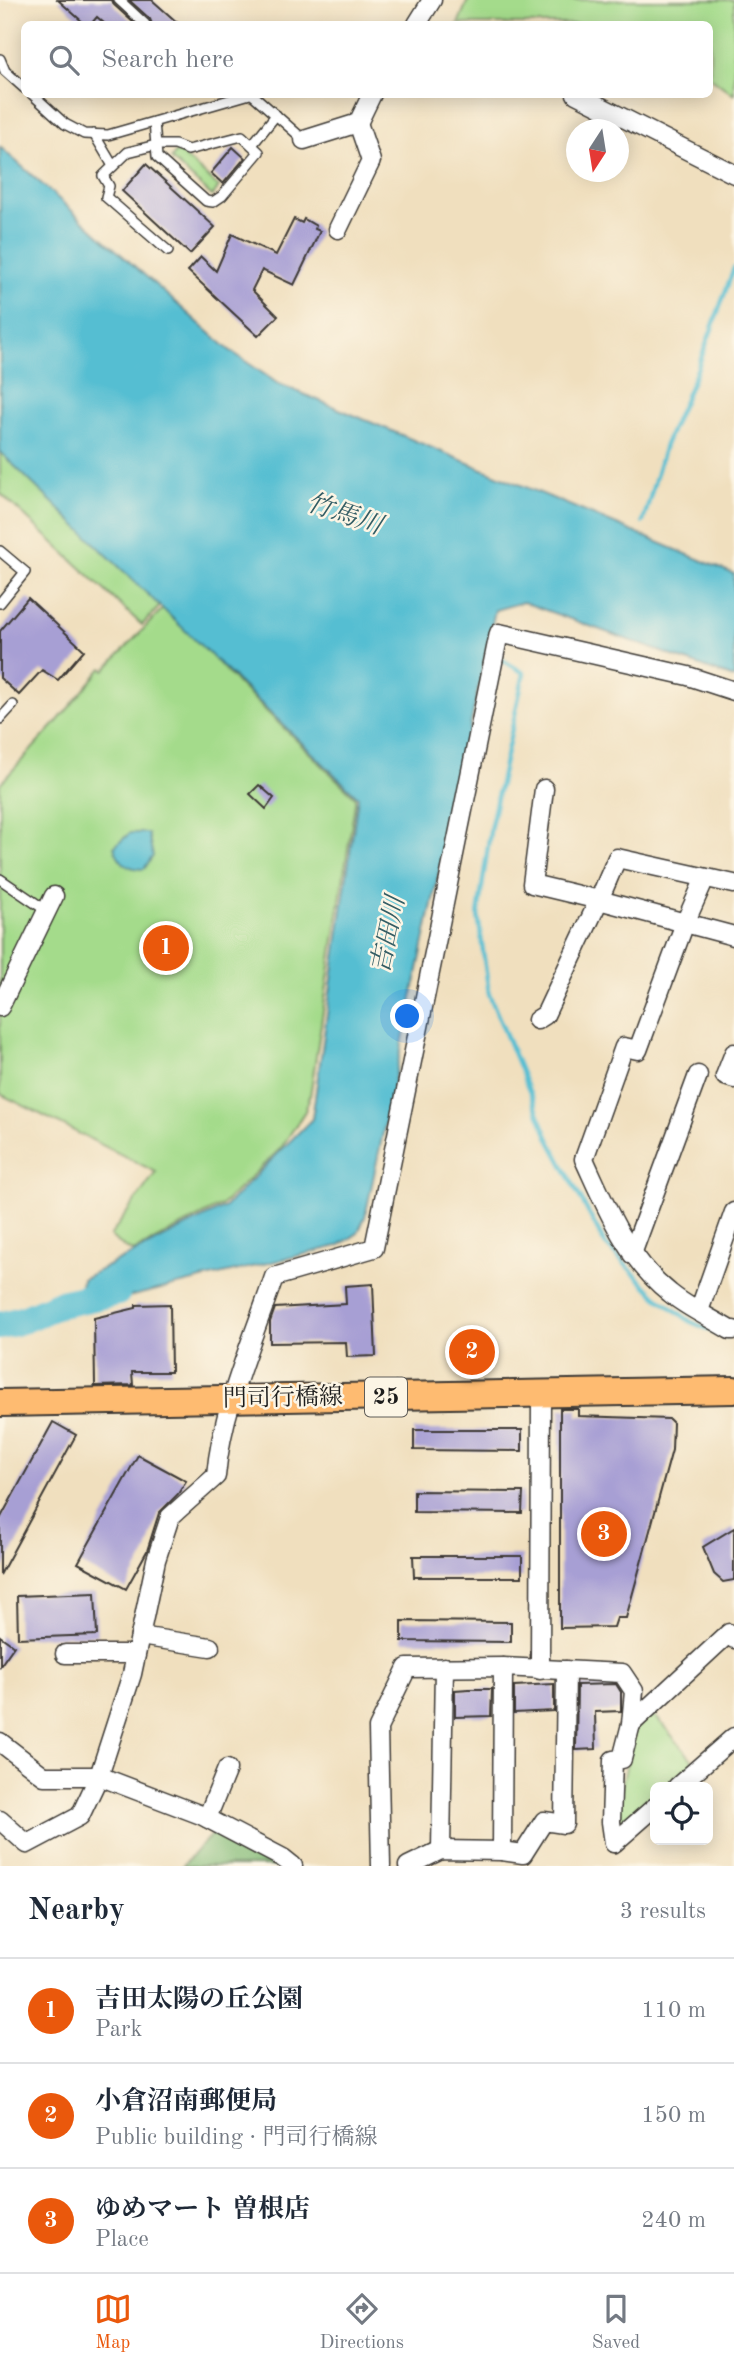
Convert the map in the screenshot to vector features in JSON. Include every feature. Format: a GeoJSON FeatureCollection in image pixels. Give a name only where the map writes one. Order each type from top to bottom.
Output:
{"type":"FeatureCollection","features":[{"type":"Feature","properties":{"kind":"main road","name":"門司行橋線"},"geometry":{"type":"LineString","coordinates":[[0,1403],[734,1390]]}},
{"type":"Feature","properties":{"kind":"street"},"geometry":{"type":"LineString","coordinates":[[426,21],[432,0]]}},
{"type":"Feature","properties":{"kind":"street"},"geometry":{"type":"LineString","coordinates":[[338,229],[371,161],[358,123],[370,98]]}},
{"type":"Feature","properties":{"kind":"street"},"geometry":{"type":"LineString","coordinates":[[584,98],[734,174]]}},
{"type":"Feature","properties":{"kind":"street"},"geometry":{"type":"LineString","coordinates":[[304,140],[358,123]]}},
{"type":"Feature","properties":{"kind":"street"},"geometry":{"type":"LineString","coordinates":[[0,1819],[27,1844],[80,1816],[99,1776],[132,1674],[156,1560],[170,1517],[216,1476],[218,1452],[232,1400],[274,1278],[374,1248],[499,633],[688,676],[734,691]]}},
{"type":"Feature","properties":{"kind":"street"},"geometry":{"type":"LineString","coordinates":[[544,789],[532,884],[734,936]]}},
{"type":"Feature","properties":{"kind":"street"},"geometry":{"type":"LineString","coordinates":[[537,1020],[545,1015],[617,858],[734,884]]}},
{"type":"Feature","properties":{"kind":"street"},"geometry":{"type":"LineString","coordinates":[[705,878],[685,923],[638,1050],[624,1047],[584,1159],[618,1233],[632,1254],[670,1294],[734,1330]]}},
{"type":"Feature","properties":{"kind":"street"},"geometry":{"type":"LineString","coordinates":[[0,1007],[51,903]]}},
{"type":"Feature","properties":{"kind":"street"},"geometry":{"type":"LineString","coordinates":[[734,1053],[725,1076],[734,1079]]}},
{"type":"Feature","properties":{"kind":"street"},"geometry":{"type":"LineString","coordinates":[[632,1254],[698,1075]]}},
{"type":"Feature","properties":{"kind":"street"},"geometry":{"type":"LineString","coordinates":[[699,1311],[734,1212]]}},
{"type":"Feature","properties":{"kind":"street"},"geometry":{"type":"LineString","coordinates":[[541,1394],[541,1670]]}},
{"type":"Feature","properties":{"kind":"street"},"geometry":{"type":"LineString","coordinates":[[631,1724],[729,1633],[734,1639]]}},
{"type":"Feature","properties":{"kind":"street"},"geometry":{"type":"LineString","coordinates":[[140,1636],[209,1647]]}},
{"type":"Feature","properties":{"kind":"street"},"geometry":{"type":"LineString","coordinates":[[65,1654],[136,1654]]}},
{"type":"Feature","properties":{"kind":"street"},"geometry":{"type":"LineString","coordinates":[[441,1850],[444,1667]]}},
{"type":"Feature","properties":{"kind":"street"},"geometry":{"type":"LineString","coordinates":[[502,1851],[503,1667]]}},
{"type":"Feature","properties":{"kind":"street"},"geometry":{"type":"LineString","coordinates":[[382,1866],[378,1728],[407,1668],[503,1667],[622,1673],[634,1691],[631,1724],[622,1759],[612,1760],[611,1822],[614,1843],[650,1811]]}},
{"type":"Feature","properties":{"kind":"street"},"geometry":{"type":"LineString","coordinates":[[408,1866],[441,1850],[502,1851],[521,1860],[544,1821],[564,1824],[566,1670]]}},
{"type":"Feature","properties":{"kind":"street"},"geometry":{"type":"LineString","coordinates":[[683,1782],[734,1737]]}},
{"type":"Feature","properties":{"kind":"street"},"geometry":{"type":"LineString","coordinates":[[0,1742],[44,1776],[99,1776],[207,1818],[283,1858],[293,1866]]}},
{"type":"Feature","properties":{"kind":"street"},"geometry":{"type":"LineString","coordinates":[[207,1818],[227,1769]]}},
{"type":"Feature","properties":{"kind":"lane"},"geometry":{"type":"LineString","coordinates":[[119,0],[142,21]]}},
{"type":"Feature","properties":{"kind":"lane"},"geometry":{"type":"LineString","coordinates":[[0,59],[5,71],[21,85]]}},
{"type":"Feature","properties":{"kind":"lane"},"geometry":{"type":"LineString","coordinates":[[36,98],[65,124],[89,134],[108,135],[237,98]]}},
{"type":"Feature","properties":{"kind":"lane"},"geometry":{"type":"LineString","coordinates":[[256,98],[304,140]]}},
{"type":"Feature","properties":{"kind":"lane"},"geometry":{"type":"LineString","coordinates":[[252,145],[276,115]]}},
{"type":"Feature","properties":{"kind":"lane"},"geometry":{"type":"LineString","coordinates":[[153,122],[156,145],[157,157],[206,201],[213,202],[222,196],[259,152],[242,136],[188,150],[175,145],[156,145],[128,152],[103,176],[109,186],[106,197],[168,251]]}},
{"type":"Feature","properties":{"kind":"lane"},"geometry":{"type":"LineString","coordinates":[[89,134],[113,166]]}},
{"type":"Feature","properties":{"kind":"lane"},"geometry":{"type":"LineString","coordinates":[[0,551],[25,572],[0,603]]}},
{"type":"Feature","properties":{"kind":"lane"},"geometry":{"type":"LineString","coordinates":[[0,719],[13,705]]}},
{"type":"Feature","properties":{"kind":"lane"},"geometry":{"type":"LineString","coordinates":[[0,879],[51,903]]}},
{"type":"Feature","properties":{"kind":"green space"},"geometry":{"type":"Polygon","coordinates":[[[468,0],[734,0],[734,95],[713,79],[713,21],[459,21],[468,0]]]}},
{"type":"Feature","properties":{"kind":"green space"},"geometry":{"type":"Polygon","coordinates":[[[177,150],[219,187],[212,196],[171,159],[177,150]]]}},
{"type":"Feature","properties":{"kind":"green space"},"geometry":{"type":"Polygon","coordinates":[[[0,452],[163,603],[142,625],[0,493],[0,452]]]}},
{"type":"Feature","properties":{"kind":"green space"},"geometry":{"type":"Polygon","coordinates":[[[166,605],[234,680],[355,797],[355,803],[310,1096],[305,1111],[281,1148],[222,1205],[134,1251],[110,1236],[156,1172],[0,1094],[0,784],[102,668],[105,670],[166,605]]]}},
{"type":"Feature","properties":{"kind":"green space"},"geometry":{"type":"Polygon","coordinates":[[[651,1711],[695,1763],[674,1782],[650,1782],[650,1803],[624,1826],[617,1809],[634,1729],[651,1711]]]}},
{"type":"Feature","properties":{"kind":"green space"},"geometry":{"type":"Polygon","coordinates":[[[221,1824],[273,1862],[277,1866],[182,1866],[221,1824]]]}},
{"type":"Feature","properties":{"kind":"water","name":"竹馬川"},"geometry":{"type":"Polygon","coordinates":[[[0,147],[228,349],[277,383],[734,574],[734,678],[523,602],[495,610],[365,1217],[358,1233],[338,1246],[79,1309],[82,1279],[225,1207],[312,1119],[358,797],[0,452],[0,147]]]}},
{"type":"Feature","properties":{"kind":"water"},"geometry":{"type":"Polygon","coordinates":[[[130,833],[148,833],[153,856],[144,869],[125,864],[114,847],[130,833]]]}},
{"type":"Feature","properties":{"kind":"building"},"geometry":{"type":"Polygon","coordinates":[[[58,0],[112,0],[132,21],[102,21],[97,17],[94,21],[82,21],[58,0]]]}},
{"type":"Feature","properties":{"kind":"building"},"geometry":{"type":"Polygon","coordinates":[[[129,0],[152,0],[176,21],[150,19],[129,0]]]}},
{"type":"Feature","properties":{"kind":"building"},"geometry":{"type":"Polygon","coordinates":[[[233,147],[245,158],[223,184],[211,173],[233,147]]]}},
{"type":"Feature","properties":{"kind":"building"},"geometry":{"type":"Polygon","coordinates":[[[146,164],[215,227],[190,254],[122,191],[146,164]]]}},
{"type":"Feature","properties":{"kind":"building"},"geometry":{"type":"Polygon","coordinates":[[[294,219],[302,223],[304,219],[320,231],[294,285],[262,270],[252,290],[278,316],[258,336],[188,271],[201,257],[216,271],[232,234],[276,255],[294,219]]]}},
{"type":"Feature","properties":{"kind":"building"},"geometry":{"type":"Polygon","coordinates":[[[28,598],[84,650],[58,680],[42,670],[19,695],[0,678],[0,631],[28,598]]]}},
{"type":"Feature","properties":{"kind":"building"},"geometry":{"type":"Polygon","coordinates":[[[259,785],[274,798],[266,809],[250,794],[259,785]]]}},
{"type":"Feature","properties":{"kind":"building"},"geometry":{"type":"Polygon","coordinates":[[[373,1284],[376,1356],[347,1357],[346,1342],[270,1343],[270,1322],[275,1308],[346,1304],[345,1286],[373,1284]]]}},
{"type":"Feature","properties":{"kind":"building"},"geometry":{"type":"Polygon","coordinates":[[[170,1304],[171,1372],[132,1372],[133,1385],[95,1386],[94,1318],[136,1308],[136,1305],[170,1304]]]}},
{"type":"Feature","properties":{"kind":"building"},"geometry":{"type":"Polygon","coordinates":[[[560,1409],[578,1409],[578,1416],[669,1419],[673,1423],[672,1450],[626,1618],[617,1618],[614,1627],[560,1628],[560,1409]]]}},
{"type":"Feature","properties":{"kind":"building"},"geometry":{"type":"Polygon","coordinates":[[[53,1422],[76,1435],[0,1575],[0,1519],[53,1422]]]}},
{"type":"Feature","properties":{"kind":"building"},"geometry":{"type":"Polygon","coordinates":[[[414,1430],[522,1430],[522,1451],[414,1450],[414,1430]]]}},
{"type":"Feature","properties":{"kind":"building"},"geometry":{"type":"Polygon","coordinates":[[[138,1455],[186,1481],[178,1494],[159,1513],[147,1551],[126,1589],[78,1563],[138,1455]]]}},
{"type":"Feature","properties":{"kind":"building"},"geometry":{"type":"Polygon","coordinates":[[[414,1491],[523,1492],[522,1513],[414,1512],[414,1491]]]}},
{"type":"Feature","properties":{"kind":"building"},"geometry":{"type":"Polygon","coordinates":[[[734,1528],[734,1580],[723,1582],[714,1574],[703,1547],[734,1528]]]}},
{"type":"Feature","properties":{"kind":"building"},"geometry":{"type":"Polygon","coordinates":[[[413,1556],[522,1556],[522,1577],[414,1577],[413,1556]]]}},
{"type":"Feature","properties":{"kind":"building"},"geometry":{"type":"Polygon","coordinates":[[[95,1593],[97,1635],[18,1638],[17,1596],[95,1593]]]}},
{"type":"Feature","properties":{"kind":"building"},"geometry":{"type":"Polygon","coordinates":[[[402,1621],[511,1622],[511,1642],[402,1641],[402,1621]]]}},
{"type":"Feature","properties":{"kind":"building"},"geometry":{"type":"Polygon","coordinates":[[[0,1636],[14,1646],[0,1666],[0,1636]]]}},
{"type":"Feature","properties":{"kind":"building"},"geometry":{"type":"Polygon","coordinates":[[[554,1684],[554,1711],[514,1713],[514,1686],[554,1684]]]}},
{"type":"Feature","properties":{"kind":"building"},"geometry":{"type":"Polygon","coordinates":[[[616,1684],[621,1692],[621,1711],[595,1712],[596,1749],[576,1750],[577,1685],[616,1684]]]}},
{"type":"Feature","properties":{"kind":"building"},"geometry":{"type":"Polygon","coordinates":[[[492,1689],[491,1716],[455,1717],[455,1690],[492,1689]]]}},
{"type":"Feature","properties":{"kind":"waterway"},"geometry":{"type":"LineString","coordinates":[[643,522],[665,445],[695,375],[734,268]]}},
{"type":"Feature","properties":{"kind":"waterway"},"geometry":{"type":"LineString","coordinates":[[499,658],[524,673],[491,825],[478,915],[489,994],[549,1139],[605,1244],[656,1296],[691,1322],[726,1337]]}},
{"type":"Feature","properties":{"kind":"waterway","name":"吉田川"},"geometry":{"type":"LineString","coordinates":[[0,1326],[60,1304],[117,1292]]}},
{"type":"Feature","properties":{"kind":"place","name":"吉田太陽の丘公園"},"geometry":{"type":"Point","coordinates":[166,948]}},
{"type":"Feature","properties":{"kind":"place","name":"小倉沼南郵便局"},"geometry":{"type":"Point","coordinates":[472,1352]}},
{"type":"Feature","properties":{"kind":"place","name":"ゆめマート 曽根店"},"geometry":{"type":"Point","coordinates":[604,1534]}}]}
